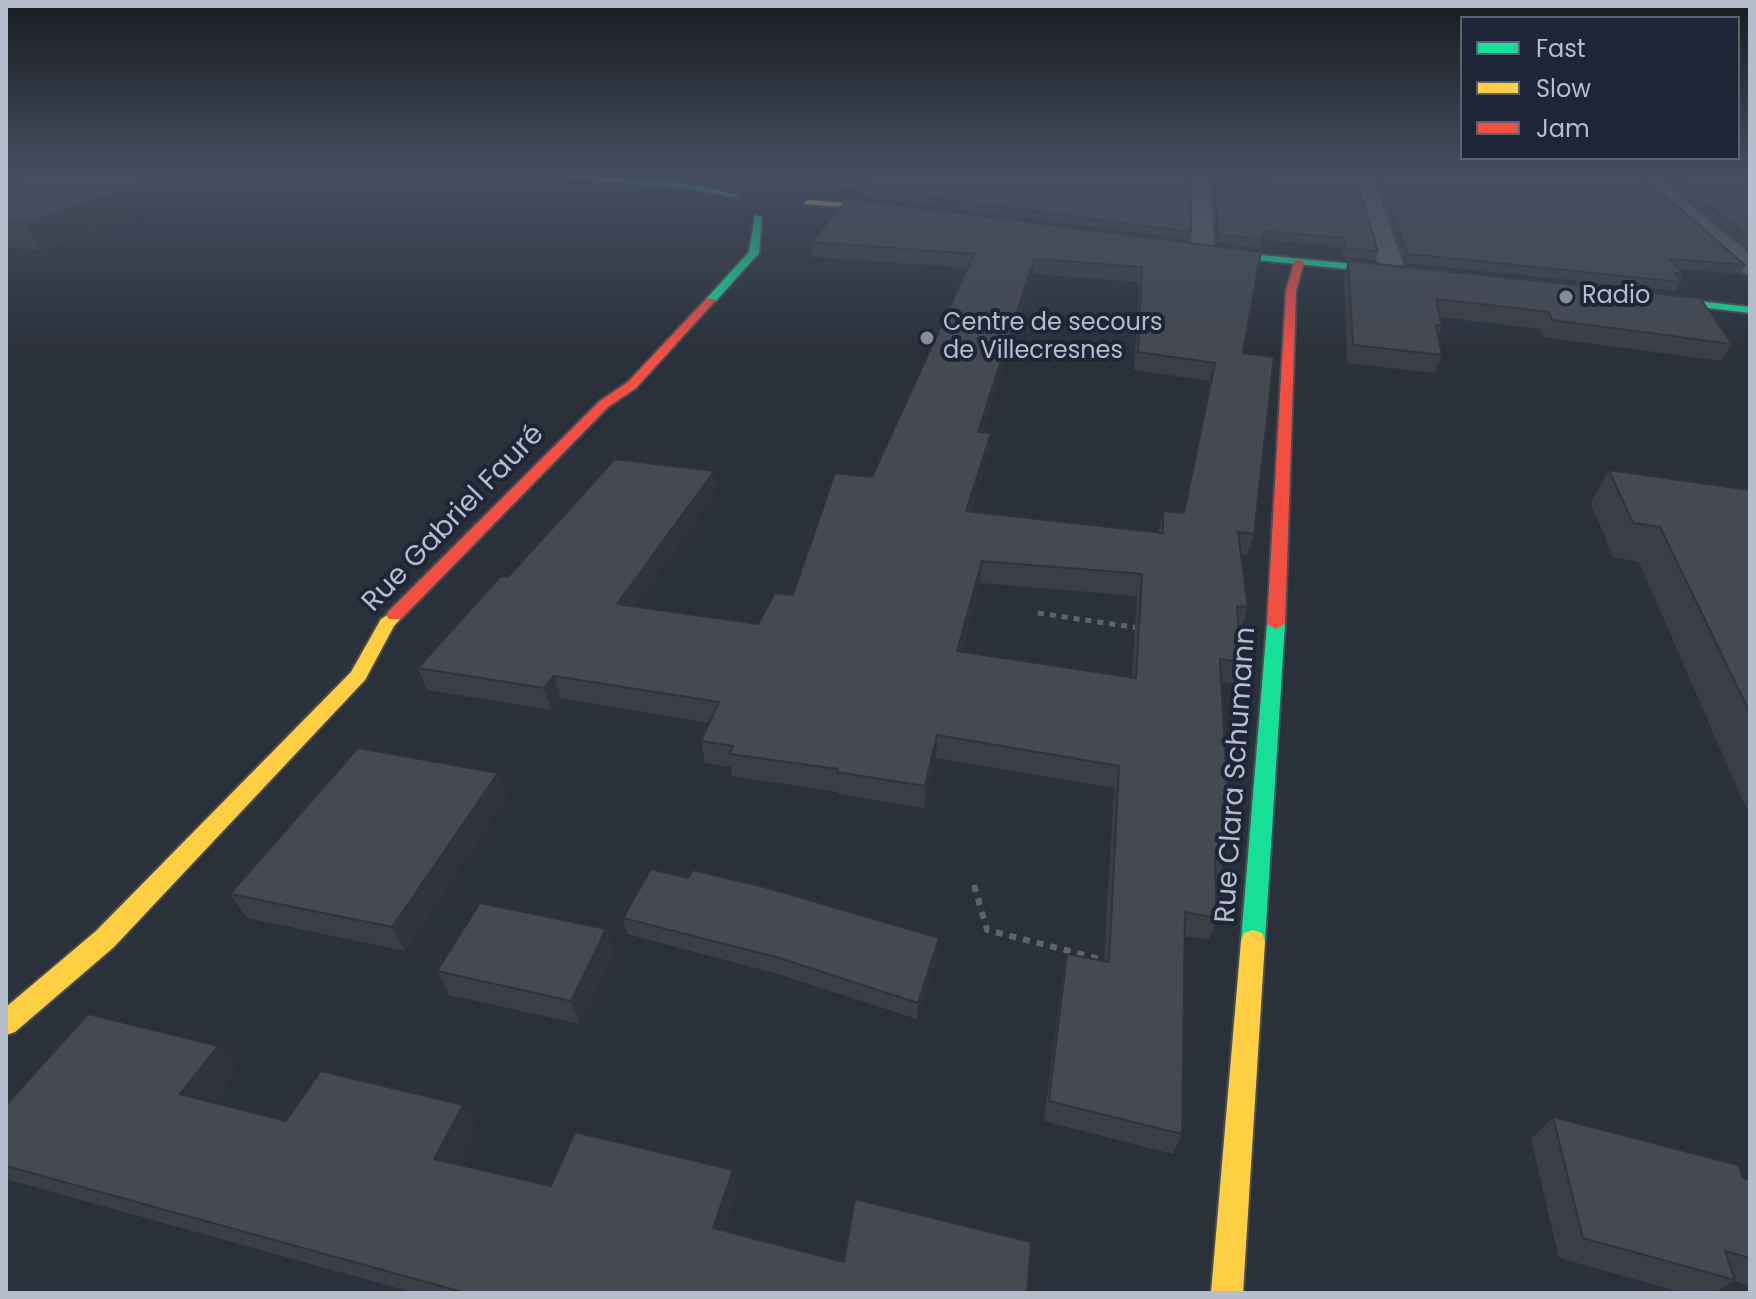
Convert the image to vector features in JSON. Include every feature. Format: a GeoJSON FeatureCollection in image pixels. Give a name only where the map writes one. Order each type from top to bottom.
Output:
{"type":"FeatureCollection","features":[{"type":"Feature","properties":{"kind":"street","name":"Rue Gabriel Fauré"},"geometry":{"type":"LineString","coordinates":[[6,1023],[105,939],[358,676],[387,623],[604,404],[632,385],[754,253],[760,234]]}},
{"type":"Feature","properties":{"kind":"street"},"geometry":{"type":"LineString","coordinates":[[1203,234],[1203,252]]}},
{"type":"Feature","properties":{"kind":"street"},"geometry":{"type":"LineString","coordinates":[[1381,234],[1393,271]]}},
{"type":"Feature","properties":{"kind":"street"},"geometry":{"type":"LineString","coordinates":[[1711,234],[1750,267]]}},
{"type":"Feature","properties":{"kind":"street"},"geometry":{"type":"LineString","coordinates":[[1174,248],[1423,274]]}},
{"type":"Feature","properties":{"kind":"street","name":"Rue Clara Schumann"},"geometry":{"type":"LineString","coordinates":[[1227,1293],[1278,603],[1291,291],[1299,262]]}},
{"type":"Feature","properties":{"kind":"street"},"geometry":{"type":"LineString","coordinates":[[1621,295],[1747,313]]}},
{"type":"Feature","properties":{"kind":"path"},"geometry":{"type":"LineString","coordinates":[[1038,613],[1149,629]]}},
{"type":"Feature","properties":{"kind":"path"},"geometry":{"type":"LineString","coordinates":[[974,885],[987,930],[1110,962]]}},
{"type":"Feature","properties":{"kind":"building"},"geometry":{"type":"Polygon","coordinates":[[[818,234],[1118,234],[1261,252],[1243,353],[1274,357],[1254,534],[1238,532],[1248,607],[1237,606],[1241,662],[1220,659],[1228,807],[1222,806],[1224,860],[1215,858],[1217,918],[1185,912],[1182,1134],[1049,1101],[1067,954],[1109,962],[1119,766],[937,735],[925,786],[837,772],[838,769],[729,754],[733,746],[701,741],[719,702],[554,676],[544,688],[418,668],[501,576],[508,577],[615,459],[714,471],[617,604],[758,624],[775,593],[793,595],[835,473],[872,477],[974,254],[811,242],[818,234]],[[1034,259],[978,432],[991,433],[966,511],[1163,533],[1163,511],[1184,513],[1215,363],[1138,352],[1142,267],[1034,259]],[[982,561],[957,651],[1136,678],[1142,574],[982,561]]]}},
{"type":"Feature","properties":{"kind":"building"},"geometry":{"type":"Polygon","coordinates":[[[1218,234],[1264,234],[1263,239],[1218,234]]]}},
{"type":"Feature","properties":{"kind":"building"},"geometry":{"type":"Polygon","coordinates":[[[1294,234],[1373,234],[1378,251],[1345,248],[1345,238],[1294,234]]]}},
{"type":"Feature","properties":{"kind":"building"},"geometry":{"type":"Polygon","coordinates":[[[1400,234],[1709,234],[1745,265],[1670,259],[1683,274],[1675,273],[1681,282],[1408,254],[1400,234]]]}},
{"type":"Feature","properties":{"kind":"building"},"geometry":{"type":"Polygon","coordinates":[[[1348,261],[1700,298],[1732,344],[1552,320],[1549,312],[1436,299],[1442,326],[1436,325],[1442,355],[1353,345],[1348,261]]]}},
{"type":"Feature","properties":{"kind":"building"},"geometry":{"type":"Polygon","coordinates":[[[1609,470],[1750,490],[1750,713],[1660,527],[1633,523],[1609,470]]]}},
{"type":"Feature","properties":{"kind":"building"},"geometry":{"type":"Polygon","coordinates":[[[358,748],[498,773],[392,927],[230,894],[358,748]]]}},
{"type":"Feature","properties":{"kind":"building"},"geometry":{"type":"Polygon","coordinates":[[[651,869],[688,878],[693,870],[768,888],[939,938],[918,1003],[776,957],[623,918],[651,869]]]}},
{"type":"Feature","properties":{"kind":"building"},"geometry":{"type":"Polygon","coordinates":[[[480,903],[606,929],[571,1001],[437,971],[480,903]]]}},
{"type":"Feature","properties":{"kind":"building"},"geometry":{"type":"Polygon","coordinates":[[[88,1014],[218,1046],[180,1094],[286,1121],[321,1071],[463,1105],[434,1159],[551,1186],[575,1132],[733,1170],[713,1228],[844,1262],[855,1199],[1031,1242],[1027,1293],[466,1293],[6,1166],[6,1105],[88,1014]]]}},
{"type":"Feature","properties":{"kind":"building"},"geometry":{"type":"Polygon","coordinates":[[[1553,1117],[1738,1165],[1743,1178],[1750,1180],[1750,1258],[1725,1251],[1735,1280],[1583,1238],[1553,1117]]]}},
{"type":"Feature","properties":{"kind":"traffic: fast"},"geometry":{"type":"LineString","coordinates":[[711,300],[754,253],[756,234]]}},
{"type":"Feature","properties":{"kind":"traffic: fast"},"geometry":{"type":"LineString","coordinates":[[1199,252],[1406,272]]}},
{"type":"Feature","properties":{"kind":"traffic: fast"},"geometry":{"type":"LineString","coordinates":[[1645,298],[1750,310]]}},
{"type":"Feature","properties":{"kind":"traffic: fast"},"geometry":{"type":"LineString","coordinates":[[1253,941],[1276,624]]}},
{"type":"Feature","properties":{"kind":"traffic: slow"},"geometry":{"type":"LineString","coordinates":[[6,1023],[105,939],[358,676],[387,623],[395,615]]}},
{"type":"Feature","properties":{"kind":"traffic: slow"},"geometry":{"type":"LineString","coordinates":[[1227,1293],[1253,941]]}},
{"type":"Feature","properties":{"kind":"traffic: jam"},"geometry":{"type":"LineString","coordinates":[[1276,624],[1291,291],[1299,262]]}},
{"type":"Feature","properties":{"kind":"traffic: jam"},"geometry":{"type":"LineString","coordinates":[[395,615],[604,404],[632,385],[711,300]]}},
{"type":"Feature","properties":{"kind":"place","name":"Radio"},"geometry":{"type":"Point","coordinates":[1566,297]}},
{"type":"Feature","properties":{"kind":"place","name":"Centre de secours de Villecresnes"},"geometry":{"type":"Point","coordinates":[927,338]}}]}
